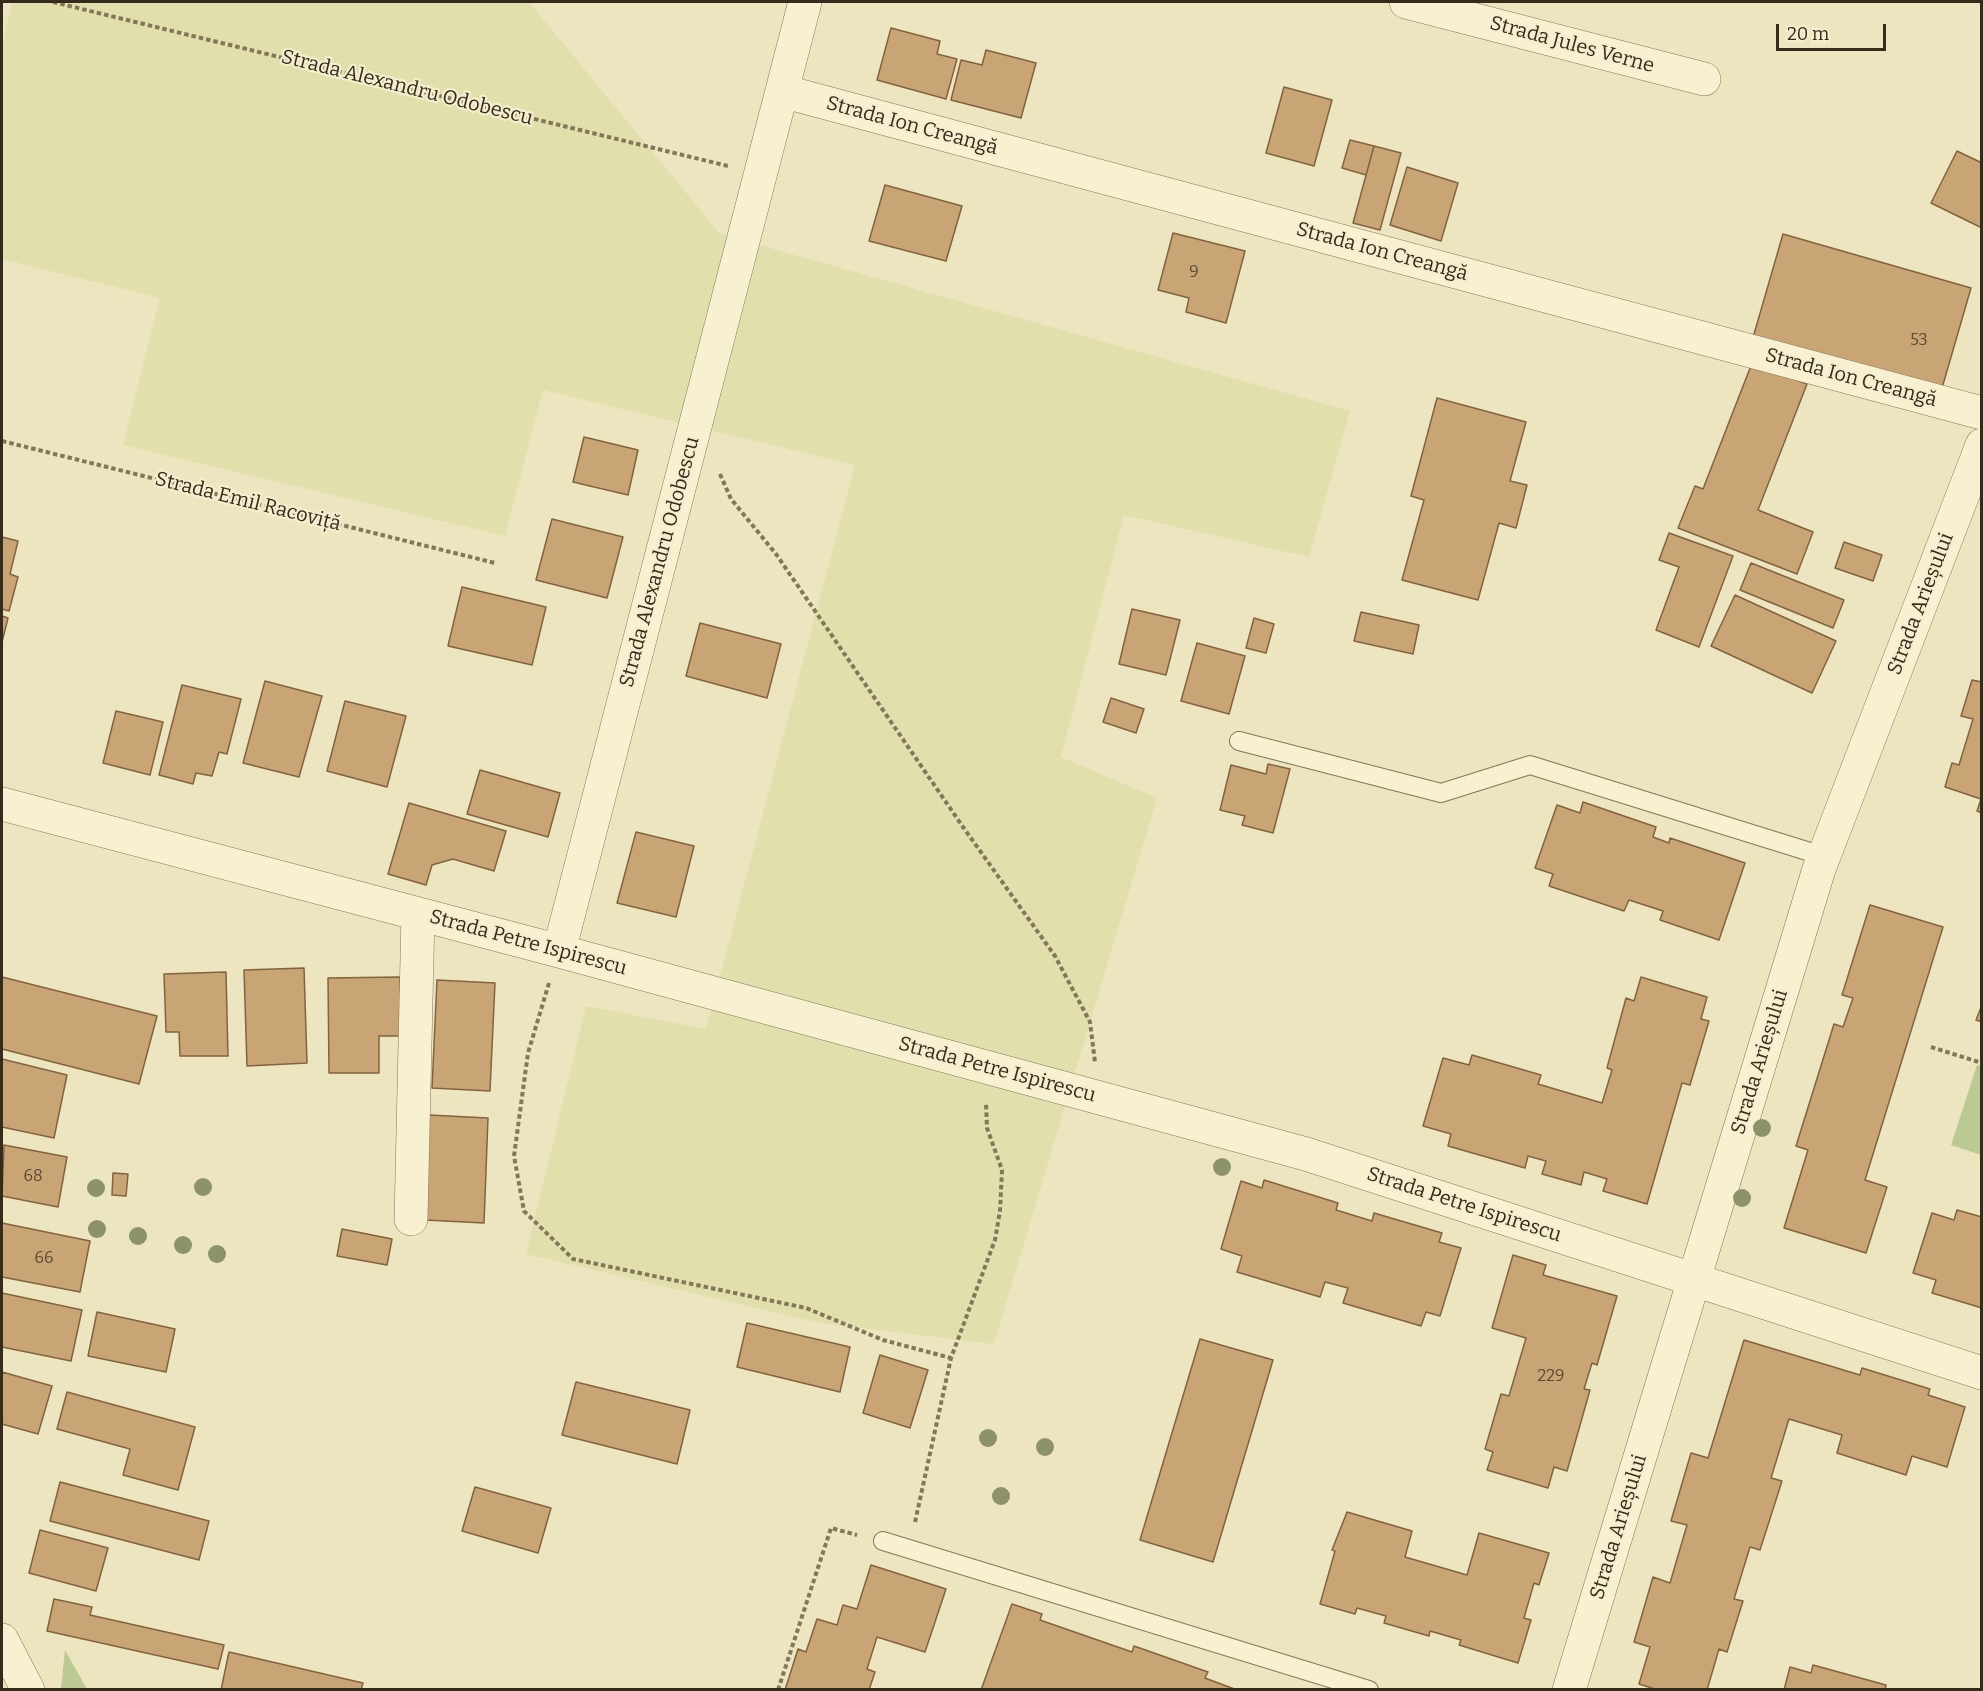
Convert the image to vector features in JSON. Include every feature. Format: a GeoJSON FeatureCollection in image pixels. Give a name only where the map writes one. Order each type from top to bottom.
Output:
{"type":"FeatureCollection","features":[{"type":"Feature","properties":{"kind":"street","name":"Strada Alexandru Odobescu"},"geometry":{"type":"LineString","coordinates":[[559,951],[805,2]]}},
{"type":"Feature","properties":{"kind":"street","name":"Strada Jules Verne"},"geometry":{"type":"LineString","coordinates":[[1406,2],[1704,79]]}},
{"type":"Feature","properties":{"kind":"street","name":"Strada Ion Creangă"},"geometry":{"type":"LineString","coordinates":[[782,91],[1982,413]]}},
{"type":"Feature","properties":{"kind":"street","name":"Strada Arieșului"},"geometry":{"type":"LineString","coordinates":[[1569,1689],[1823,856],[1982,445]]}},
{"type":"Feature","properties":{"kind":"street","name":"Strada Petre Ispirescu"},"geometry":{"type":"LineString","coordinates":[[2,804],[559,951],[1306,1154],[1982,1373]]}},
{"type":"Feature","properties":{"kind":"street"},"geometry":{"type":"LineString","coordinates":[[411,1219],[418,914]]}},
{"type":"Feature","properties":{"kind":"street"},"geometry":{"type":"LineString","coordinates":[[2,1640],[28,1689]]}},
{"type":"Feature","properties":{"kind":"lane"},"geometry":{"type":"LineString","coordinates":[[1239,741],[1441,793],[1530,765],[1823,856]]}},
{"type":"Feature","properties":{"kind":"lane"},"geometry":{"type":"LineString","coordinates":[[882,1541],[1369,1689]]}},
{"type":"Feature","properties":{"kind":"path","name":"Strada Alexandru Odobescu"},"geometry":{"type":"LineString","coordinates":[[53,2],[760,174]]}},
{"type":"Feature","properties":{"kind":"path","name":"Strada Emil Racoviță"},"geometry":{"type":"LineString","coordinates":[[2,441],[495,563]]}},
{"type":"Feature","properties":{"kind":"path"},"geometry":{"type":"LineString","coordinates":[[718,471],[731,499],[776,554],[963,827],[1055,956],[1090,1022],[1096,1058],[1088,1095]]}},
{"type":"Feature","properties":{"kind":"path"},"geometry":{"type":"LineString","coordinates":[[559,951],[528,1053],[514,1156],[524,1211],[573,1258],[806,1308],[882,1340],[951,1358]]}},
{"type":"Feature","properties":{"kind":"path"},"geometry":{"type":"LineString","coordinates":[[1931,1047],[1982,1063]]}},
{"type":"Feature","properties":{"kind":"path"},"geometry":{"type":"LineString","coordinates":[[909,1549],[951,1358],[995,1240],[1000,1211],[1002,1170],[987,1128],[986,1094],[991,1069]]}},
{"type":"Feature","properties":{"kind":"path"},"geometry":{"type":"LineString","coordinates":[[778,1689],[831,1528],[882,1541]]}},
{"type":"Feature","properties":{"kind":"green space"},"geometry":{"type":"Polygon","coordinates":[[[12,2],[529,2],[720,234],[1350,411],[1309,557],[1124,515],[1061,757],[1157,798],[994,1344],[820,1323],[526,1254],[586,1006],[706,1029],[855,465],[543,390],[505,536],[123,445],[160,298],[2,259],[2,46],[12,2]]]}},
{"type":"Feature","properties":{"kind":"green space"},"geometry":{"type":"Polygon","coordinates":[[[1977,1065],[1982,1066],[1981,1155],[1951,1145],[1977,1065]]]}},
{"type":"Feature","properties":{"kind":"green space"},"geometry":{"type":"Polygon","coordinates":[[[65,1650],[87,1689],[61,1689],[65,1650]]]}},
{"type":"Feature","properties":{"kind":"building"},"geometry":{"type":"Polygon","coordinates":[[[891,28],[940,41],[937,54],[957,59],[946,99],[877,80],[891,28]]]}},
{"type":"Feature","properties":{"kind":"building"},"geometry":{"type":"Polygon","coordinates":[[[986,50],[1036,63],[1021,118],[951,100],[961,60],[982,65],[986,50]]]}},
{"type":"Feature","properties":{"kind":"building"},"geometry":{"type":"Polygon","coordinates":[[[1284,87],[1332,100],[1314,166],[1266,153],[1284,87]]]}},
{"type":"Feature","properties":{"kind":"building"},"geometry":{"type":"Polygon","coordinates":[[[1350,140],[1374,146],[1366,175],[1342,168],[1350,140]]]}},
{"type":"Feature","properties":{"kind":"building"},"geometry":{"type":"Polygon","coordinates":[[[1374,146],[1401,153],[1380,230],[1353,223],[1374,146]]]}},
{"type":"Feature","properties":{"kind":"building"},"geometry":{"type":"Polygon","coordinates":[[[1957,151],[1982,163],[1982,228],[1931,203],[1957,151]]]}},
{"type":"Feature","properties":{"kind":"building"},"geometry":{"type":"Polygon","coordinates":[[[1407,167],[1458,183],[1441,241],[1390,225],[1407,167]]]}},
{"type":"Feature","properties":{"kind":"building"},"geometry":{"type":"Polygon","coordinates":[[[885,185],[962,206],[946,261],[869,241],[885,185]]]}},
{"type":"Feature","properties":{"kind":"building"},"geometry":{"type":"Polygon","coordinates":[[[1173,233],[1245,251],[1226,323],[1186,312],[1189,298],[1158,290],[1173,233]]]}},
{"type":"Feature","properties":{"kind":"building"},"geometry":{"type":"Polygon","coordinates":[[[1783,234],[1971,288],[1940,395],[1752,341],[1783,234]]]}},
{"type":"Feature","properties":{"kind":"building"},"geometry":{"type":"Polygon","coordinates":[[[1752,363],[1807,384],[1758,510],[1813,532],[1797,574],[1678,528],[1695,486],[1703,489],[1752,363]]]}},
{"type":"Feature","properties":{"kind":"building"},"geometry":{"type":"Polygon","coordinates":[[[1437,398],[1526,422],[1510,481],[1527,485],[1516,528],[1499,523],[1478,600],[1402,580],[1424,500],[1411,496],[1437,398]]]}},
{"type":"Feature","properties":{"kind":"building"},"geometry":{"type":"Polygon","coordinates":[[[584,437],[638,450],[628,495],[573,482],[584,437]]]}},
{"type":"Feature","properties":{"kind":"building"},"geometry":{"type":"Polygon","coordinates":[[[552,519],[623,537],[607,598],[536,580],[552,519]]]}},
{"type":"Feature","properties":{"kind":"building"},"geometry":{"type":"Polygon","coordinates":[[[1669,533],[1733,556],[1699,647],[1656,630],[1679,567],[1659,560],[1669,533]]]}},
{"type":"Feature","properties":{"kind":"building"},"geometry":{"type":"Polygon","coordinates":[[[2,537],[18,541],[10,574],[18,577],[9,611],[2,609],[2,537]]]}},
{"type":"Feature","properties":{"kind":"building"},"geometry":{"type":"Polygon","coordinates":[[[1844,542],[1882,555],[1873,581],[1835,568],[1844,542]]]}},
{"type":"Feature","properties":{"kind":"building"},"geometry":{"type":"Polygon","coordinates":[[[1751,563],[1844,600],[1833,628],[1740,590],[1751,563]]]}},
{"type":"Feature","properties":{"kind":"building"},"geometry":{"type":"Polygon","coordinates":[[[462,587],[546,607],[532,665],[448,646],[462,587]]]}},
{"type":"Feature","properties":{"kind":"building"},"geometry":{"type":"Polygon","coordinates":[[[1735,595],[1836,641],[1812,693],[1711,646],[1735,595]]]}},
{"type":"Feature","properties":{"kind":"building"},"geometry":{"type":"Polygon","coordinates":[[[1132,609],[1180,620],[1166,675],[1119,664],[1132,609]]]}},
{"type":"Feature","properties":{"kind":"building"},"geometry":{"type":"Polygon","coordinates":[[[1361,612],[1419,625],[1413,654],[1354,641],[1361,612]]]}},
{"type":"Feature","properties":{"kind":"building"},"geometry":{"type":"Polygon","coordinates":[[[2,616],[8,618],[2,642],[2,616]]]}},
{"type":"Feature","properties":{"kind":"building"},"geometry":{"type":"Polygon","coordinates":[[[1254,618],[1274,624],[1266,653],[1246,648],[1254,618]]]}},
{"type":"Feature","properties":{"kind":"building"},"geometry":{"type":"Polygon","coordinates":[[[700,623],[781,644],[767,698],[686,676],[700,623]]]}},
{"type":"Feature","properties":{"kind":"building"},"geometry":{"type":"Polygon","coordinates":[[[1197,643],[1245,656],[1229,714],[1181,701],[1197,643]]]}},
{"type":"Feature","properties":{"kind":"building"},"geometry":{"type":"Polygon","coordinates":[[[1972,680],[1982,682],[1982,813],[1977,811],[1981,799],[1945,787],[1952,763],[1959,765],[1973,719],[1961,716],[1972,680]]]}},
{"type":"Feature","properties":{"kind":"building"},"geometry":{"type":"Polygon","coordinates":[[[265,681],[322,696],[299,777],[243,763],[265,681]]]}},
{"type":"Feature","properties":{"kind":"building"},"geometry":{"type":"Polygon","coordinates":[[[182,685],[241,699],[227,754],[219,752],[212,776],[196,773],[193,784],[159,775],[182,685]]]}},
{"type":"Feature","properties":{"kind":"building"},"geometry":{"type":"Polygon","coordinates":[[[1111,698],[1144,709],[1136,733],[1103,722],[1111,698]]]}},
{"type":"Feature","properties":{"kind":"building"},"geometry":{"type":"Polygon","coordinates":[[[345,701],[406,716],[387,787],[327,771],[345,701]]]}},
{"type":"Feature","properties":{"kind":"building"},"geometry":{"type":"Polygon","coordinates":[[[116,711],[163,722],[150,775],[103,763],[116,711]]]}},
{"type":"Feature","properties":{"kind":"building"},"geometry":{"type":"Polygon","coordinates":[[[1268,764],[1290,769],[1273,833],[1242,825],[1245,816],[1220,810],[1231,765],[1266,774],[1268,764]]]}},
{"type":"Feature","properties":{"kind":"building"},"geometry":{"type":"Polygon","coordinates":[[[480,770],[560,793],[548,837],[467,814],[480,770]]]}},
{"type":"Feature","properties":{"kind":"building"},"geometry":{"type":"Polygon","coordinates":[[[1583,802],[1656,827],[1653,837],[1669,843],[1670,838],[1745,863],[1719,940],[1660,920],[1663,911],[1629,900],[1624,911],[1549,886],[1553,874],[1535,868],[1557,805],[1580,813],[1583,802]]]}},
{"type":"Feature","properties":{"kind":"building"},"geometry":{"type":"Polygon","coordinates":[[[409,803],[506,831],[494,871],[453,859],[432,865],[426,885],[388,874],[409,803]]]}},
{"type":"Feature","properties":{"kind":"building"},"geometry":{"type":"Polygon","coordinates":[[[636,832],[694,846],[676,917],[617,903],[636,832]]]}},
{"type":"Feature","properties":{"kind":"building"},"geometry":{"type":"Polygon","coordinates":[[[1870,905],[1943,927],[1865,1180],[1887,1187],[1866,1253],[1784,1228],[1808,1150],[1796,1146],[1834,1024],[1843,1027],[1853,998],[1842,995],[1870,905]]]}},
{"type":"Feature","properties":{"kind":"building"},"geometry":{"type":"Polygon","coordinates":[[[304,968],[307,1063],[247,1066],[244,970],[304,968]]]}},
{"type":"Feature","properties":{"kind":"building"},"geometry":{"type":"Polygon","coordinates":[[[226,972],[228,1056],[180,1056],[179,1032],[166,1032],[164,974],[226,972]]]}},
{"type":"Feature","properties":{"kind":"building"},"geometry":{"type":"Polygon","coordinates":[[[2,977],[157,1016],[139,1084],[2,1049],[2,977]]]}},
{"type":"Feature","properties":{"kind":"building"},"geometry":{"type":"Polygon","coordinates":[[[400,977],[401,1036],[379,1036],[379,1073],[329,1073],[328,978],[400,977]]]}},
{"type":"Feature","properties":{"kind":"building"},"geometry":{"type":"Polygon","coordinates":[[[1641,977],[1707,997],[1701,1019],[1709,1021],[1690,1085],[1682,1083],[1647,1204],[1603,1191],[1607,1179],[1584,1172],[1581,1185],[1542,1174],[1546,1161],[1528,1156],[1525,1168],[1448,1146],[1451,1134],[1423,1126],[1443,1058],[1469,1065],[1472,1055],[1541,1075],[1538,1084],[1602,1103],[1612,1070],[1607,1068],[1626,998],[1634,1001],[1641,977]]]}},
{"type":"Feature","properties":{"kind":"building"},"geometry":{"type":"Polygon","coordinates":[[[437,980],[495,983],[490,1091],[432,1088],[437,980]]]}},
{"type":"Feature","properties":{"kind":"building"},"geometry":{"type":"Polygon","coordinates":[[[1982,1005],[1982,1022],[1976,1020],[1982,1005]]]}},
{"type":"Feature","properties":{"kind":"building"},"geometry":{"type":"Polygon","coordinates":[[[2,1059],[67,1075],[54,1138],[2,1127],[2,1059]]]}},
{"type":"Feature","properties":{"kind":"building"},"geometry":{"type":"Polygon","coordinates":[[[429,1115],[488,1118],[484,1223],[425,1220],[429,1115]]]}},
{"type":"Feature","properties":{"kind":"building"},"geometry":{"type":"Polygon","coordinates":[[[4,1145],[67,1157],[58,1207],[2,1196],[4,1145]]]}},
{"type":"Feature","properties":{"kind":"building"},"geometry":{"type":"Polygon","coordinates":[[[113,1173],[128,1174],[126,1196],[112,1195],[113,1173]]]}},
{"type":"Feature","properties":{"kind":"building"},"geometry":{"type":"Polygon","coordinates":[[[1264,1180],[1338,1203],[1336,1210],[1372,1221],[1374,1213],[1442,1233],[1439,1242],[1461,1248],[1440,1316],[1426,1312],[1421,1326],[1343,1303],[1348,1288],[1325,1282],[1320,1297],[1237,1272],[1242,1256],[1221,1249],[1241,1181],[1262,1188],[1264,1180]]]}},
{"type":"Feature","properties":{"kind":"building"},"geometry":{"type":"Polygon","coordinates":[[[1957,1210],[1982,1217],[1982,1308],[1932,1293],[1936,1280],[1913,1273],[1932,1213],[1954,1220],[1957,1210]]]}},
{"type":"Feature","properties":{"kind":"building"},"geometry":{"type":"Polygon","coordinates":[[[2,1223],[90,1241],[80,1292],[2,1277],[2,1223]]]}},
{"type":"Feature","properties":{"kind":"building"},"geometry":{"type":"Polygon","coordinates":[[[342,1229],[392,1239],[387,1265],[337,1256],[342,1229]]]}},
{"type":"Feature","properties":{"kind":"building"},"geometry":{"type":"Polygon","coordinates":[[[1513,1255],[1546,1265],[1543,1275],[1617,1296],[1597,1365],[1592,1363],[1584,1389],[1590,1390],[1567,1471],[1554,1467],[1548,1488],[1487,1470],[1493,1452],[1485,1449],[1501,1394],[1509,1396],[1526,1338],[1492,1328],[1513,1255]]]}},
{"type":"Feature","properties":{"kind":"building"},"geometry":{"type":"Polygon","coordinates":[[[2,1293],[82,1310],[71,1361],[2,1347],[2,1293]]]}},
{"type":"Feature","properties":{"kind":"building"},"geometry":{"type":"Polygon","coordinates":[[[97,1312],[175,1329],[166,1372],[88,1356],[97,1312]]]}},
{"type":"Feature","properties":{"kind":"building"},"geometry":{"type":"Polygon","coordinates":[[[747,1323],[850,1347],[840,1392],[737,1367],[747,1323]]]}},
{"type":"Feature","properties":{"kind":"building"},"geometry":{"type":"Polygon","coordinates":[[[1200,1339],[1273,1360],[1213,1562],[1140,1540],[1200,1339]]]}},
{"type":"Feature","properties":{"kind":"building"},"geometry":{"type":"Polygon","coordinates":[[[1744,1340],[1860,1375],[1862,1368],[1930,1389],[1928,1395],[1965,1407],[1947,1467],[1912,1456],[1906,1475],[1837,1453],[1842,1435],[1789,1419],[1771,1478],[1782,1481],[1760,1550],[1750,1547],[1734,1599],[1743,1601],[1727,1652],[1719,1649],[1707,1690],[1658,1690],[1639,1684],[1650,1647],[1634,1642],[1653,1577],[1670,1583],[1687,1525],[1671,1521],[1691,1453],[1708,1458],[1744,1340]]]}},
{"type":"Feature","properties":{"kind":"building"},"geometry":{"type":"Polygon","coordinates":[[[880,1355],[928,1370],[910,1428],[863,1413],[880,1355]]]}},
{"type":"Feature","properties":{"kind":"building"},"geometry":{"type":"Polygon","coordinates":[[[2,1372],[52,1386],[38,1434],[2,1424],[2,1372]]]}},
{"type":"Feature","properties":{"kind":"building"},"geometry":{"type":"Polygon","coordinates":[[[576,1382],[690,1410],[677,1464],[562,1435],[576,1382]]]}},
{"type":"Feature","properties":{"kind":"building"},"geometry":{"type":"Polygon","coordinates":[[[67,1392],[195,1427],[178,1490],[123,1475],[130,1449],[57,1429],[67,1392]]]}},
{"type":"Feature","properties":{"kind":"building"},"geometry":{"type":"Polygon","coordinates":[[[60,1482],[209,1521],[199,1560],[50,1521],[60,1482]]]}},
{"type":"Feature","properties":{"kind":"building"},"geometry":{"type":"Polygon","coordinates":[[[475,1487],[551,1508],[538,1553],[462,1531],[475,1487]]]}},
{"type":"Feature","properties":{"kind":"building"},"geometry":{"type":"Polygon","coordinates":[[[1347,1512],[1412,1531],[1405,1557],[1467,1575],[1479,1533],[1549,1553],[1539,1585],[1534,1583],[1524,1618],[1531,1620],[1518,1663],[1459,1645],[1461,1640],[1430,1631],[1429,1636],[1384,1623],[1386,1616],[1357,1608],[1355,1614],[1320,1604],[1335,1551],[1332,1550],[1347,1512]]]}},
{"type":"Feature","properties":{"kind":"building"},"geometry":{"type":"Polygon","coordinates":[[[40,1530],[108,1548],[96,1591],[29,1573],[40,1530]]]}},
{"type":"Feature","properties":{"kind":"building"},"geometry":{"type":"Polygon","coordinates":[[[871,1565],[946,1589],[925,1652],[877,1637],[867,1669],[875,1672],[869,1690],[785,1690],[798,1649],[806,1652],[817,1619],[837,1625],[843,1605],[857,1609],[871,1565]]]}},
{"type":"Feature","properties":{"kind":"building"},"geometry":{"type":"Polygon","coordinates":[[[54,1599],[92,1607],[90,1615],[224,1645],[218,1669],[47,1631],[54,1599]]]}},
{"type":"Feature","properties":{"kind":"building"},"geometry":{"type":"Polygon","coordinates":[[[1012,1604],[1042,1614],[1040,1620],[1132,1652],[1134,1646],[1208,1672],[1205,1678],[1237,1690],[981,1690],[1012,1604]]]}},
{"type":"Feature","properties":{"kind":"building"},"geometry":{"type":"Polygon","coordinates":[[[229,1652],[363,1683],[361,1690],[221,1690],[229,1652]]]}},
{"type":"Feature","properties":{"kind":"building"},"geometry":{"type":"Polygon","coordinates":[[[1813,1665],[1886,1685],[1885,1690],[1784,1690],[1790,1667],[1811,1673],[1813,1665]]]}}]}
